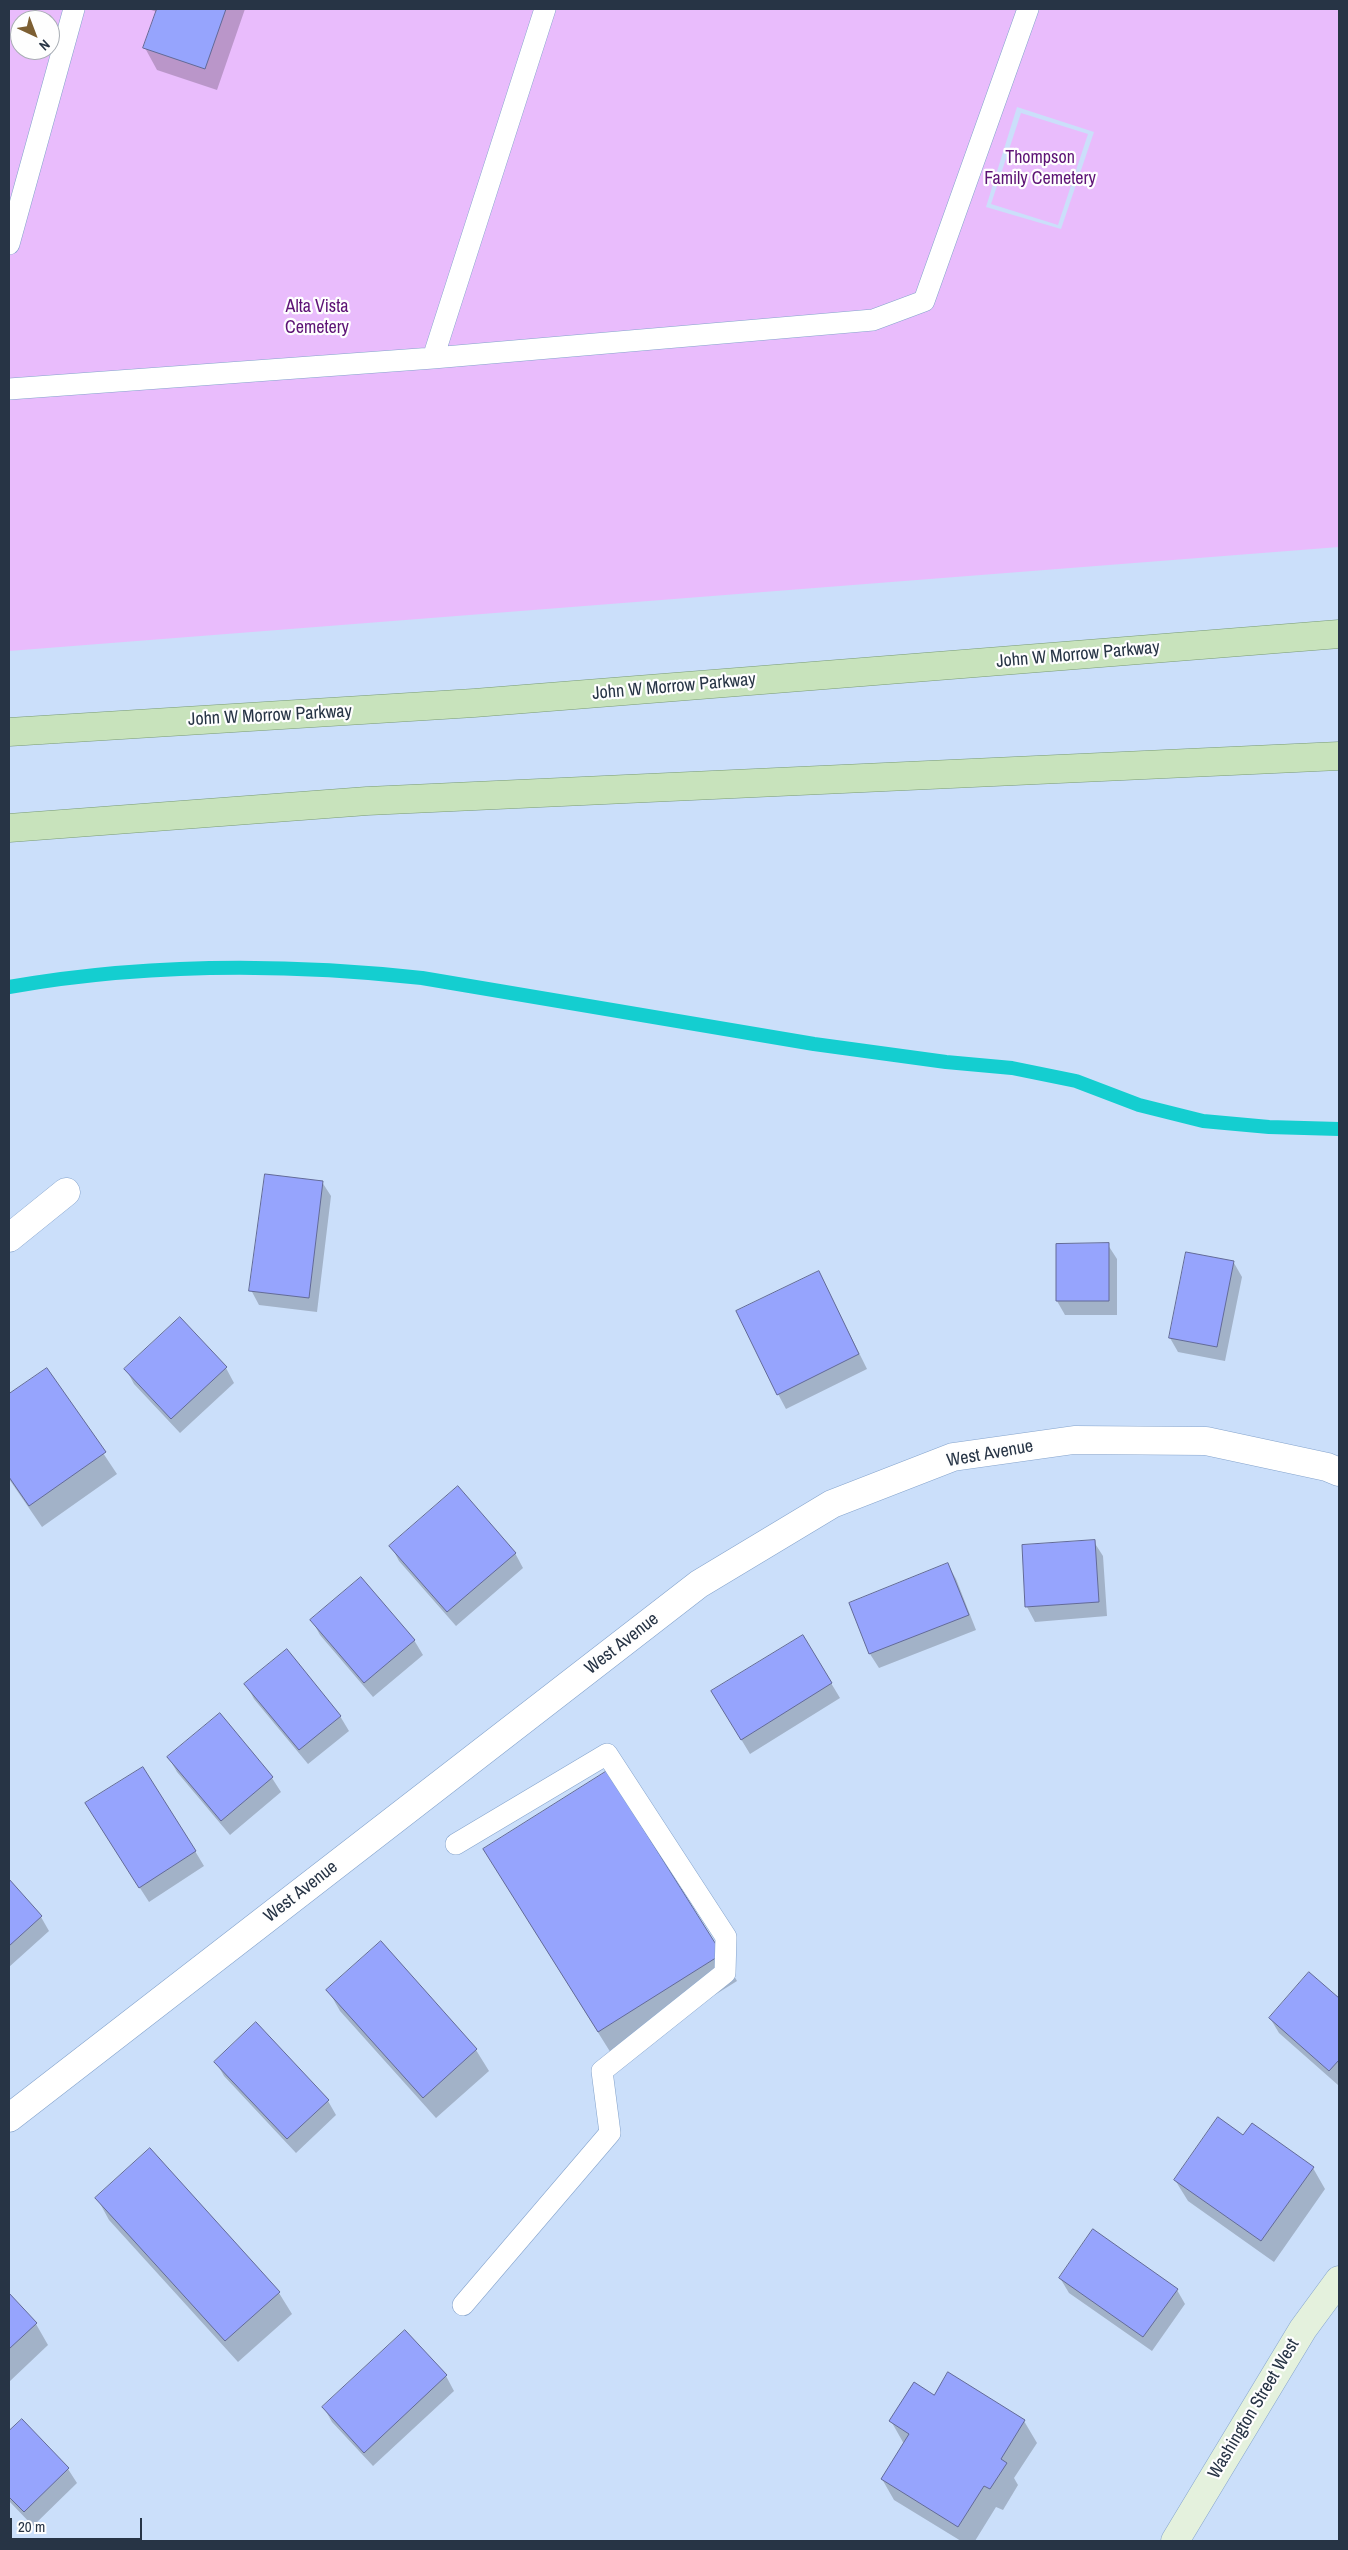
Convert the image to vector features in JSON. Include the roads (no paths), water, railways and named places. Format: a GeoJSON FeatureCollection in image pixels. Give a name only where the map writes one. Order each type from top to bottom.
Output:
{"type":"FeatureCollection","features":[{"type":"Feature","properties":{"kind":"main road","name":"John W Morrow Parkway"},"geometry":{"type":"LineString","coordinates":[[9,732],[474,704],[1339,634]]}},
{"type":"Feature","properties":{"kind":"main road"},"geometry":{"type":"LineString","coordinates":[[9,828],[367,801],[1339,756]]}},
{"type":"Feature","properties":{"kind":"street"},"geometry":{"type":"LineString","coordinates":[[9,1238],[66,1192]]}},
{"type":"Feature","properties":{"kind":"street","name":"West Avenue"},"geometry":{"type":"LineString","coordinates":[[9,2118],[699,1584],[832,1504],[953,1457],[1074,1440],[1206,1441],[1327,1467],[1339,1472]]}},
{"type":"Feature","properties":{"kind":"street","name":"Washington Street West"},"geometry":{"type":"LineString","coordinates":[[1175,2541],[1303,2329],[1339,2280]]}},
{"type":"Feature","properties":{"kind":"lane"},"geometry":{"type":"LineString","coordinates":[[9,244],[74,9]]}},
{"type":"Feature","properties":{"kind":"lane"},"geometry":{"type":"LineString","coordinates":[[433,358],[545,9]]}},
{"type":"Feature","properties":{"kind":"lane"},"geometry":{"type":"LineString","coordinates":[[9,389],[433,358],[873,320],[924,301],[1028,9]]}},
{"type":"Feature","properties":{"kind":"lane"},"geometry":{"type":"LineString","coordinates":[[456,1844],[607,1754],[726,1937],[725,1973],[602,2071],[610,2133],[463,2305]]}},
{"type":"Feature","properties":{"kind":"waterway"},"geometry":{"type":"LineString","coordinates":[[9,987],[112,973],[215,968],[319,970],[422,978],[814,1044],[946,1062],[1012,1068],[1076,1081],[1139,1105],[1203,1121],[1269,1127],[1339,1129]]}},
{"type":"Feature","properties":{"kind":"park label","name":"Thompson Family Cemetery"},"geometry":{"type":"Point","coordinates":[1040,168]}},
{"type":"Feature","properties":{"kind":"park label","name":"Alta Vista Cemetery"},"geometry":{"type":"Point","coordinates":[317,317]}}]}
